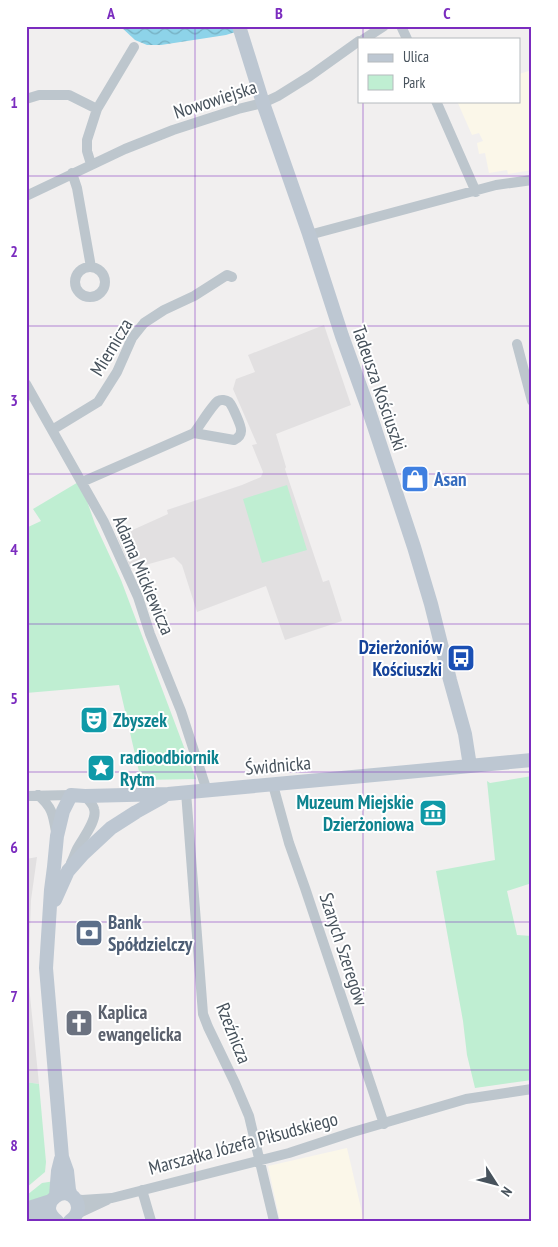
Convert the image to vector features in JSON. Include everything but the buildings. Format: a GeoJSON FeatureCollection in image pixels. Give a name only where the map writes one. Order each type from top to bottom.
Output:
{"type":"FeatureCollection","features":[{"type":"Feature","properties":{"kind":"street"},"geometry":{"type":"LineString","coordinates":[[366,38],[384,26]]}},
{"type":"Feature","properties":{"kind":"street"},"geometry":{"type":"LineString","coordinates":[[401,26],[407,38]]}},
{"type":"Feature","properties":{"kind":"street","name":"Tadeusza Kościuszki"},"geometry":{"type":"LineString","coordinates":[[241,32],[432,604],[465,734],[470,766]]}},
{"type":"Feature","properties":{"kind":"street","name":"Nowowiejska"},"geometry":{"type":"LineString","coordinates":[[26,196],[125,149],[173,130],[278,96],[358,43]]}},
{"type":"Feature","properties":{"kind":"street"},"geometry":{"type":"LineString","coordinates":[[91,164],[87,151],[87,140],[97,109],[134,47]]}},
{"type":"Feature","properties":{"kind":"street"},"geometry":{"type":"LineString","coordinates":[[26,99],[39,95],[69,95],[97,109]]}},
{"type":"Feature","properties":{"kind":"street"},"geometry":{"type":"LineString","coordinates":[[436,102],[476,192]]}},
{"type":"Feature","properties":{"kind":"street"},"geometry":{"type":"LineString","coordinates":[[72,173],[77,188],[90,267]]}},
{"type":"Feature","properties":{"kind":"street"},"geometry":{"type":"LineString","coordinates":[[310,235],[496,186],[532,180]]}},
{"type":"Feature","properties":{"kind":"street","name":"Miernicza"},"geometry":{"type":"LineString","coordinates":[[52,430],[98,402],[117,372],[132,338],[144,323],[228,275],[232,277]]}},
{"type":"Feature","properties":{"kind":"street"},"geometry":{"type":"LineString","coordinates":[[517,344],[532,401]]}},
{"type":"Feature","properties":{"kind":"street","name":"Adama Mickiewicza"},"geometry":{"type":"LineString","coordinates":[[26,384],[104,522],[138,597],[150,634],[181,711],[207,791]]}},
{"type":"Feature","properties":{"kind":"street"},"geometry":{"type":"LineString","coordinates":[[82,482],[194,433],[214,404],[219,400],[225,400],[230,403],[242,429],[241,434],[234,440],[194,433]]}},
{"type":"Feature","properties":{"kind":"street","name":"Świdnicka"},"geometry":{"type":"LineString","coordinates":[[26,796],[168,794],[532,760]]}},
{"type":"Feature","properties":{"kind":"street","name":"Szarych Szeregów"},"geometry":{"type":"LineString","coordinates":[[272,785],[289,843],[384,1124]]}},
{"type":"Feature","properties":{"kind":"street","name":"Rzeźnicza"},"geometry":{"type":"LineString","coordinates":[[186,792],[203,1014],[249,1116],[274,1221]]}},
{"type":"Feature","properties":{"kind":"street"},"geometry":{"type":"LineString","coordinates":[[68,871],[111,828],[168,794]]}},
{"type":"Feature","properties":{"kind":"street"},"geometry":{"type":"LineString","coordinates":[[38,795],[50,807],[54,815],[57,836]]}},
{"type":"Feature","properties":{"kind":"street"},"geometry":{"type":"LineString","coordinates":[[49,918],[58,892],[94,818],[95,811],[93,806],[78,795],[63,811],[57,836],[51,890],[49,918],[46,968],[62,1157],[67,1171],[69,1190],[78,1206],[74,1218]]}},
{"type":"Feature","properties":{"kind":"street","name":"Marszałka Józefa Piłsudskiego"},"geometry":{"type":"LineString","coordinates":[[73,1197],[82,1200],[112,1198],[295,1151],[466,1099],[532,1089]]}},
{"type":"Feature","properties":{"kind":"street"},"geometry":{"type":"LineString","coordinates":[[56,1220],[49,1210],[54,1198],[62,1157]]}},
{"type":"Feature","properties":{"kind":"street"},"geometry":{"type":"LineString","coordinates":[[142,1190],[151,1221]]}},
{"type":"Feature","properties":{"kind":"street"},"geometry":{"type":"LineString","coordinates":[[26,1209],[65,1193],[73,1197]]}},
{"type":"Feature","properties":{"kind":"street","name":"Marszałka Józefa Piłsudskiego"},"geometry":{"type":"LineString","coordinates":[[74,1218],[112,1198]]}},
{"type":"Feature","properties":{"kind":"street"},"geometry":{"type":"LineString","coordinates":[[26,1217],[42,1217],[56,1220]]}},
{"type":"Feature","properties":{"kind":"shaded area"},"geometry":{"type":"Polygon","coordinates":[[[532,70],[532,170],[508,174],[507,170],[489,173],[485,153],[479,154],[477,143],[483,141],[479,133],[472,135],[457,102],[520,102],[520,74],[532,70]]]}},
{"type":"Feature","properties":{"kind":"shaded area"},"geometry":{"type":"Polygon","coordinates":[[[324,325],[351,405],[276,434],[285,469],[323,582],[329,580],[342,621],[285,640],[266,586],[197,612],[182,565],[174,557],[131,569],[117,537],[168,514],[167,510],[261,477],[263,472],[252,445],[257,444],[233,389],[236,379],[255,372],[248,355],[324,325]]]}},
{"type":"Feature","properties":{"kind":"shaded area"},"geometry":{"type":"Polygon","coordinates":[[[37,857],[31,900],[29,986],[39,1084],[26,1082],[26,859],[37,857]]]}},
{"type":"Feature","properties":{"kind":"shaded area"},"geometry":{"type":"Polygon","coordinates":[[[347,1148],[364,1221],[280,1221],[268,1166],[347,1148]]]}},
{"type":"Feature","properties":{"kind":"green space"},"geometry":{"type":"Polygon","coordinates":[[[80,481],[95,524],[121,580],[196,779],[141,780],[119,685],[26,693],[26,528],[41,521],[33,509],[80,481]]]}},
{"type":"Feature","properties":{"kind":"green space"},"geometry":{"type":"Polygon","coordinates":[[[287,485],[307,550],[262,563],[243,499],[287,485]]]}},
{"type":"Feature","properties":{"kind":"green space"},"geometry":{"type":"Polygon","coordinates":[[[532,776],[532,883],[507,891],[517,935],[532,936],[532,1080],[475,1088],[467,1055],[463,1021],[436,871],[495,860],[487,781],[490,783],[532,776]]]}},
{"type":"Feature","properties":{"kind":"green space"},"geometry":{"type":"Polygon","coordinates":[[[26,1082],[39,1084],[46,1162],[45,1172],[26,1188],[26,1082]]]}},
{"type":"Feature","properties":{"kind":"green space"},"geometry":{"type":"Polygon","coordinates":[[[55,1181],[49,1194],[42,1199],[28,1204],[27,1195],[42,1183],[55,1181]]]}},
{"type":"Feature","properties":{"kind":"water"},"geometry":{"type":"Polygon","coordinates":[[[120,26],[254,26],[226,35],[161,45],[147,45],[135,40],[120,26]]]}},
{"type":"Feature","properties":{"kind":"place","name":"Asan"},"geometry":{"type":"Point","coordinates":[415,479]}},
{"type":"Feature","properties":{"kind":"place","name":"Dzierżoniów Kościuszki"},"geometry":{"type":"Point","coordinates":[461,658]}},
{"type":"Feature","properties":{"kind":"place","name":"Zbyszek"},"geometry":{"type":"Point","coordinates":[94,720]}},
{"type":"Feature","properties":{"kind":"place","name":"radioodbiornik Rytm"},"geometry":{"type":"Point","coordinates":[101,768]}},
{"type":"Feature","properties":{"kind":"place","name":"Muzeum Miejskie Dzierżoniowa"},"geometry":{"type":"Point","coordinates":[433,813]}},
{"type":"Feature","properties":{"kind":"place","name":"Bank Spółdzielczy"},"geometry":{"type":"Point","coordinates":[89,933]}},
{"type":"Feature","properties":{"kind":"place","name":"Kaplica ewangelicka"},"geometry":{"type":"Point","coordinates":[79,1023]}}]}
